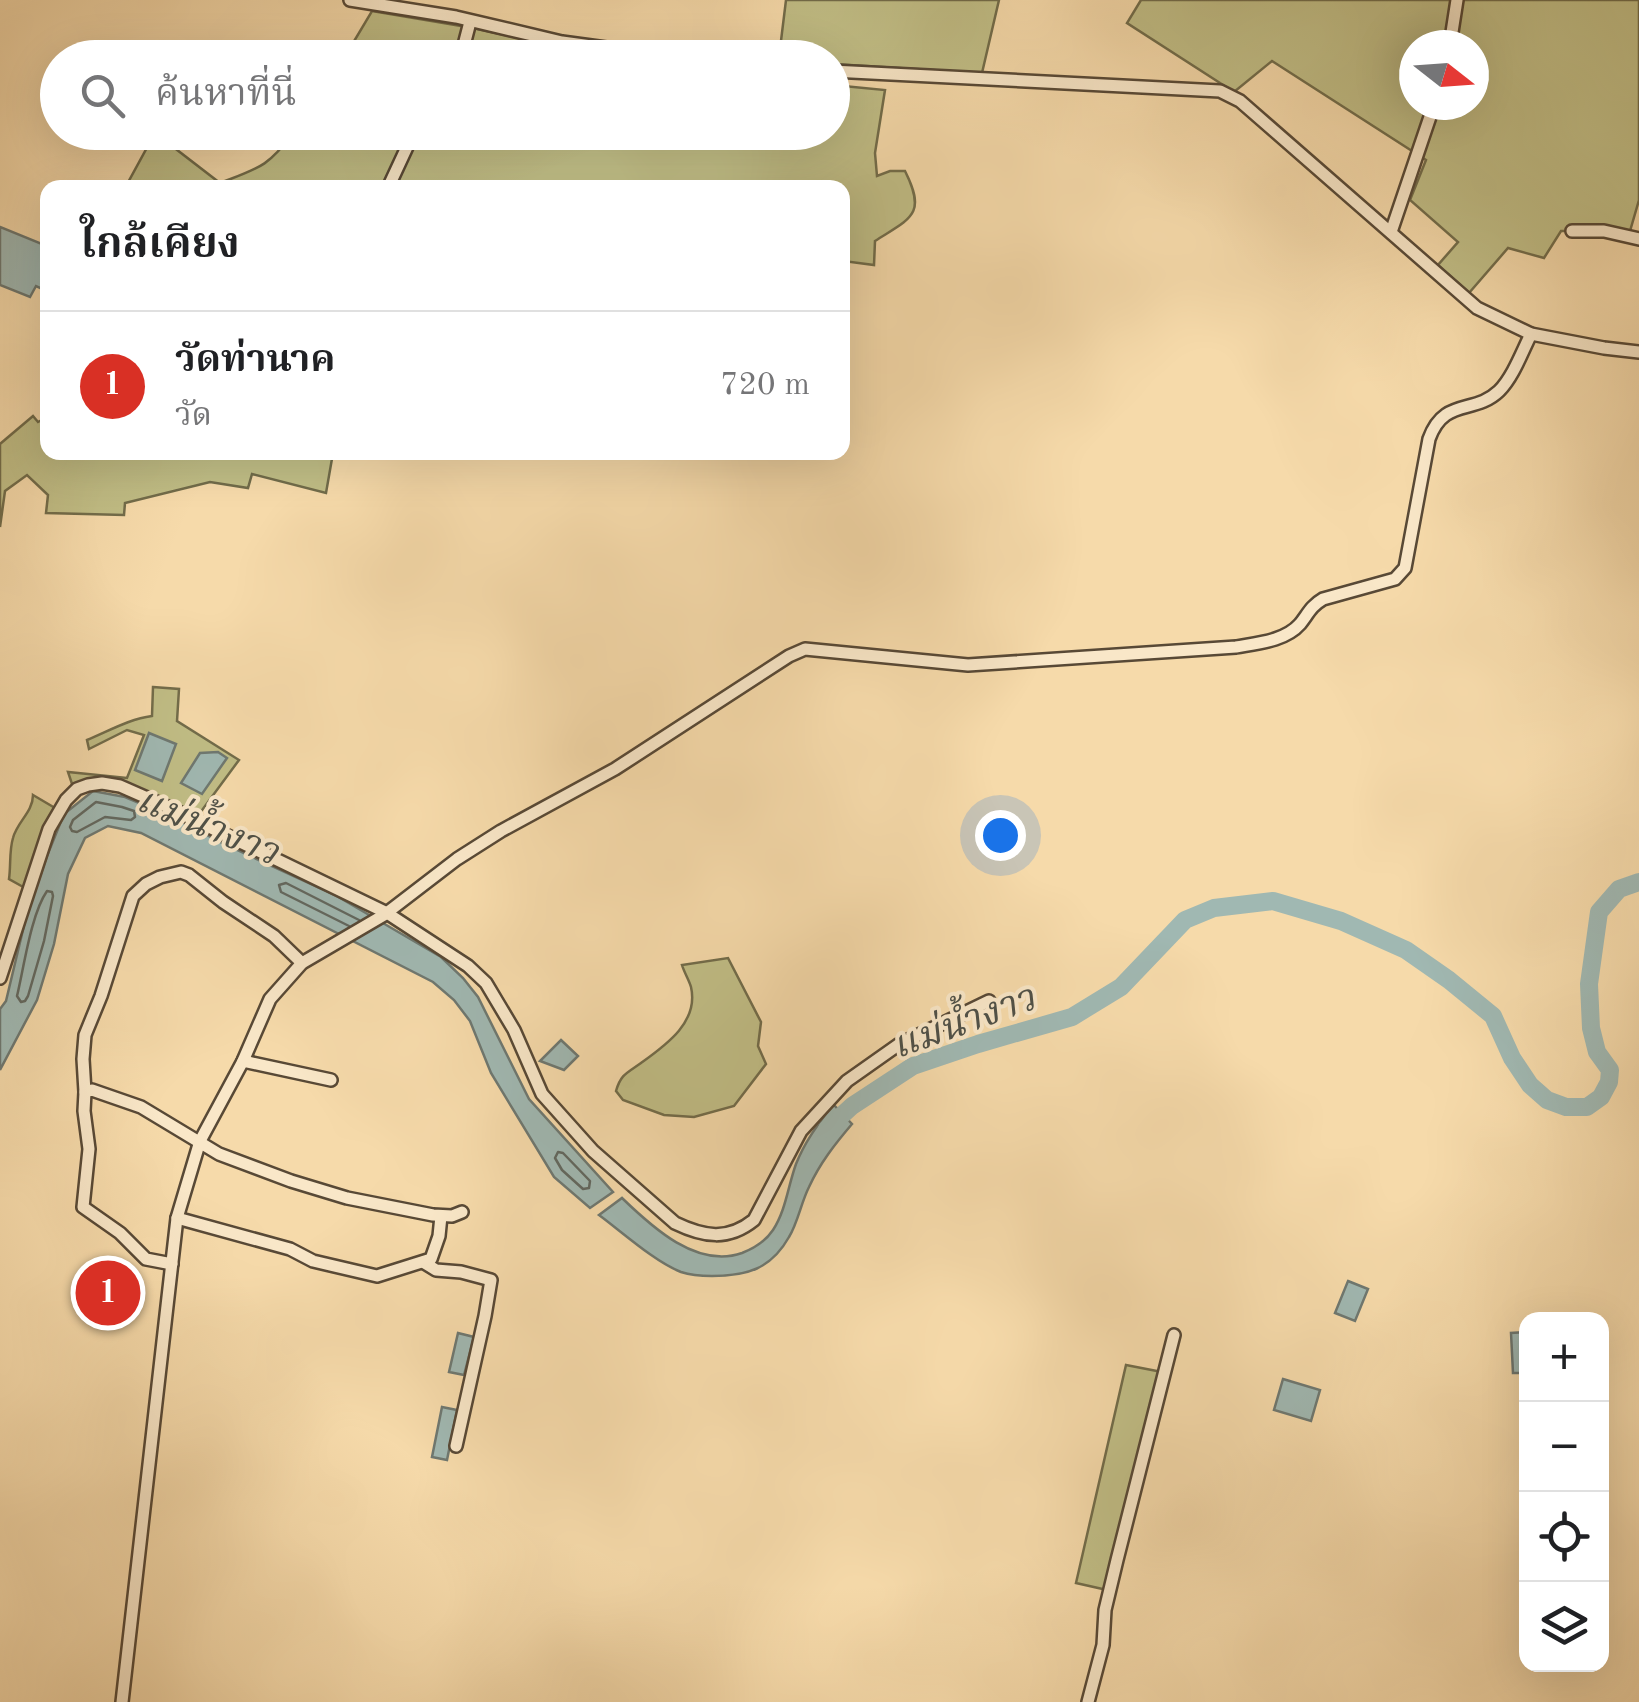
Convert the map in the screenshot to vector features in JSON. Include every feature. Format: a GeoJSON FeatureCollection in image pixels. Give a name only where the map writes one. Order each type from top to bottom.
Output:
{"type":"FeatureCollection","features":[{"type":"Feature","properties":{"kind":"street"},"geometry":{"type":"LineString","coordinates":[[350,0],[553,40]]}},
{"type":"Feature","properties":{"kind":"street"},"geometry":{"type":"LineString","coordinates":[[1452,30],[1457,0]]}},
{"type":"Feature","properties":{"kind":"street"},"geometry":{"type":"LineString","coordinates":[[465,40],[470,22]]}},
{"type":"Feature","properties":{"kind":"street"},"geometry":{"type":"LineString","coordinates":[[850,73],[1220,91],[1240,101],[1477,308],[1531,334],[1639,352]]}},
{"type":"Feature","properties":{"kind":"street"},"geometry":{"type":"LineString","coordinates":[[1391,232],[1429,120]]}},
{"type":"Feature","properties":{"kind":"street"},"geometry":{"type":"LineString","coordinates":[[392,180],[406,150]]}},
{"type":"Feature","properties":{"kind":"street"},"geometry":{"type":"LineString","coordinates":[[1572,231],[1604,231],[1639,238]]}},
{"type":"Feature","properties":{"kind":"street"},"geometry":{"type":"LineString","coordinates":[[122,1702],[177,1218],[200,1141],[243,1061],[270,998],[302,963],[385,914],[501,832],[615,769],[805,650],[968,664],[1236,648],[1290,633],[1324,599],[1402,574],[1434,425],[1441,417],[1498,392],[1531,334]]}},
{"type":"Feature","properties":{"kind":"street"},"geometry":{"type":"LineString","coordinates":[[0,978],[49,829],[66,800],[88,785],[120,786],[385,914],[468,966],[480,976],[514,1030],[542,1094],[592,1151],[675,1222],[688,1229],[719,1235],[742,1230],[754,1220],[801,1131],[846,1081],[898,1045],[990,1001]]}},
{"type":"Feature","properties":{"kind":"street"},"geometry":{"type":"LineString","coordinates":[[172,1264],[146,1259],[120,1232],[84,1207],[89,1149],[82,1059],[85,1035],[126,914],[134,896],[146,884],[181,872],[274,936],[302,963]]}},
{"type":"Feature","properties":{"kind":"street"},"geometry":{"type":"LineString","coordinates":[[243,1061],[332,1080]]}},
{"type":"Feature","properties":{"kind":"street"},"geometry":{"type":"LineString","coordinates":[[86,1092],[92,1090],[141,1107],[219,1154],[291,1182],[348,1198],[442,1216],[462,1212]]}},
{"type":"Feature","properties":{"kind":"street"},"geometry":{"type":"LineString","coordinates":[[177,1218],[290,1249],[313,1261],[377,1276],[431,1259],[442,1216]]}},
{"type":"Feature","properties":{"kind":"street"},"geometry":{"type":"LineString","coordinates":[[423,1262],[436,1270],[491,1280],[456,1446]]}},
{"type":"Feature","properties":{"kind":"street"},"geometry":{"type":"LineString","coordinates":[[1088,1702],[1103,1645],[1109,1593],[1174,1335]]}},
{"type":"Feature","properties":{"kind":"shaded area"},"geometry":{"type":"Polygon","coordinates":[[[786,0],[999,0],[982,73],[850,65],[850,40],[781,40],[786,0]]]}},
{"type":"Feature","properties":{"kind":"shaded area"},"geometry":{"type":"Polygon","coordinates":[[[1141,0],[1639,0],[1639,200],[1630,231],[1561,231],[1544,258],[1508,248],[1469,293],[1438,265],[1458,242],[1410,200],[1426,160],[1272,61],[1234,92],[1127,23],[1141,0]]]}},
{"type":"Feature","properties":{"kind":"shaded area"},"geometry":{"type":"Polygon","coordinates":[[[372,11],[528,40],[355,40],[372,11]]]}},
{"type":"Feature","properties":{"kind":"shaded area"},"geometry":{"type":"Polygon","coordinates":[[[850,87],[885,90],[875,153],[877,176],[905,171],[915,206],[906,220],[875,241],[874,265],[850,262],[850,180],[228,180],[262,165],[277,153],[850,150],[850,87]]]}},
{"type":"Feature","properties":{"kind":"shaded area"},"geometry":{"type":"Polygon","coordinates":[[[146,150],[177,150],[216,180],[129,180],[146,150]]]}},
{"type":"Feature","properties":{"kind":"shaded area"},"geometry":{"type":"Polygon","coordinates":[[[33,416],[40,421],[40,460],[332,460],[326,493],[252,474],[248,488],[210,482],[125,503],[124,515],[46,513],[48,495],[27,475],[5,491],[0,527],[0,444],[33,416]]]}},
{"type":"Feature","properties":{"kind":"shaded area"},"geometry":{"type":"Polygon","coordinates":[[[153,687],[179,689],[177,721],[239,760],[197,817],[127,784],[73,787],[68,772],[127,778],[144,735],[127,730],[89,749],[87,740],[152,716],[153,687]]]}},
{"type":"Feature","properties":{"kind":"shaded area"},"geometry":{"type":"Polygon","coordinates":[[[33,795],[55,808],[25,888],[9,879],[11,853],[15,832],[33,795]]]}},
{"type":"Feature","properties":{"kind":"shaded area"},"geometry":{"type":"Polygon","coordinates":[[[728,958],[761,1022],[758,1046],[766,1064],[734,1106],[694,1117],[664,1115],[623,1100],[616,1091],[622,1077],[670,1040],[690,1011],[691,987],[682,965],[728,958]]]}},
{"type":"Feature","properties":{"kind":"shaded area"},"geometry":{"type":"Polygon","coordinates":[[[1126,1365],[1162,1372],[1107,1590],[1076,1583],[1126,1365]]]}},
{"type":"Feature","properties":{"kind":"water"},"geometry":{"type":"Polygon","coordinates":[[[0,227],[40,243],[40,288],[36,286],[30,297],[0,285],[0,227]]]}},
{"type":"Feature","properties":{"kind":"water"},"geometry":{"type":"Polygon","coordinates":[[[149,733],[176,744],[162,781],[135,770],[149,733]]]}},
{"type":"Feature","properties":{"kind":"water"},"geometry":{"type":"Polygon","coordinates":[[[218,752],[227,758],[202,794],[181,783],[200,753],[218,752]]]}},
{"type":"Feature","properties":{"kind":"water"},"geometry":{"type":"Polygon","coordinates":[[[93,791],[125,797],[170,816],[335,895],[441,957],[478,997],[529,1099],[613,1192],[590,1208],[554,1177],[491,1073],[470,1021],[433,982],[141,833],[108,826],[85,838],[68,874],[54,944],[37,1000],[0,1070],[0,1009],[6,1001],[27,913],[64,814],[93,791]]]}},
{"type":"Feature","properties":{"kind":"water"},"geometry":{"type":"Polygon","coordinates":[[[561,1040],[578,1056],[564,1070],[540,1061],[561,1040]]]}},
{"type":"Feature","properties":{"kind":"water"},"geometry":{"type":"Polygon","coordinates":[[[833,1104],[852,1124],[818,1170],[782,1248],[757,1268],[725,1276],[681,1272],[599,1215],[622,1198],[661,1232],[692,1250],[725,1256],[751,1249],[767,1238],[777,1222],[800,1156],[833,1104]]]}},
{"type":"Feature","properties":{"kind":"water"},"geometry":{"type":"Polygon","coordinates":[[[1348,1281],[1368,1289],[1355,1321],[1335,1313],[1348,1281]]]}},
{"type":"Feature","properties":{"kind":"water"},"geometry":{"type":"Polygon","coordinates":[[[1519,1332],[1519,1373],[1513,1373],[1511,1333],[1519,1332]]]}},
{"type":"Feature","properties":{"kind":"water"},"geometry":{"type":"Polygon","coordinates":[[[458,1333],[474,1337],[464,1375],[449,1372],[458,1333]]]}},
{"type":"Feature","properties":{"kind":"water"},"geometry":{"type":"Polygon","coordinates":[[[1283,1379],[1320,1390],[1311,1421],[1274,1410],[1283,1379]]]}},
{"type":"Feature","properties":{"kind":"water"},"geometry":{"type":"Polygon","coordinates":[[[442,1407],[457,1410],[447,1460],[432,1457],[442,1407]]]}},
{"type":"Feature","properties":{"kind":"waterway","name":"แม่น้ำงาว"},"geometry":{"type":"LineString","coordinates":[[827,1129],[852,1106],[913,1066],[1072,1017],[1121,987],[1185,920],[1214,908],[1273,901],[1341,921],[1406,950],[1493,1016],[1512,1058],[1530,1085],[1547,1100],[1566,1107],[1587,1107],[1601,1097],[1610,1070],[1597,1052],[1591,1028],[1589,984],[1599,912],[1619,889],[1639,882]]}},
{"type":"Feature","properties":{"kind":"place","name":"วัดท่านาค"},"geometry":{"type":"Point","coordinates":[108,1293]}}]}
